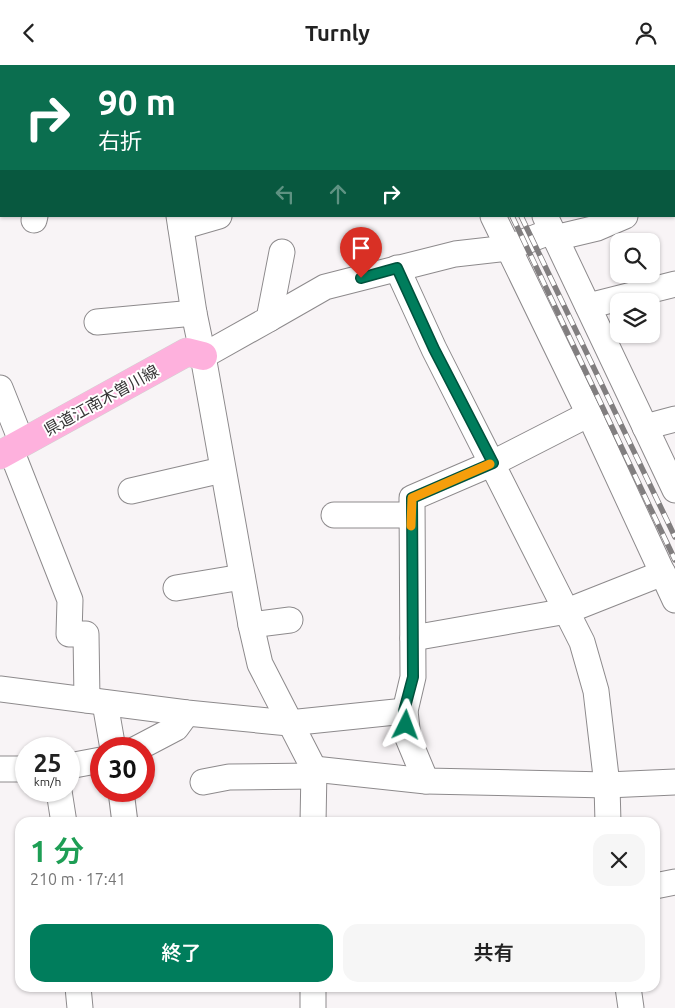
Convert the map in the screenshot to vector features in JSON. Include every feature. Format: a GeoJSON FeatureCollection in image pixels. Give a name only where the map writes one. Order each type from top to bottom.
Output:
{"type":"FeatureCollection","features":[{"type":"Feature","properties":{"kind":"main road","name":"県道江南木曽川線"},"geometry":{"type":"LineString","coordinates":[[11,449],[187,352],[203,356]]}},
{"type":"Feature","properties":{"kind":"street"},"geometry":{"type":"LineString","coordinates":[[211,217],[180,221],[194,313],[251,625],[260,664],[314,773],[313,817]]}},
{"type":"Feature","properties":{"kind":"street"},"geometry":{"type":"LineString","coordinates":[[493,217],[589,414],[675,600]]}},
{"type":"Feature","properties":{"kind":"street"},"geometry":{"type":"LineString","coordinates":[[203,356],[325,287],[455,254],[508,248],[551,228],[597,228],[623,217]]}},
{"type":"Feature","properties":{"kind":"street"},"geometry":{"type":"LineString","coordinates":[[551,228],[675,490]]}},
{"type":"Feature","properties":{"kind":"street"},"geometry":{"type":"LineString","coordinates":[[269,319],[282,252]]}},
{"type":"Feature","properties":{"kind":"street"},"geometry":{"type":"LineString","coordinates":[[397,268],[434,349],[582,642],[596,691],[607,785],[608,817]]}},
{"type":"Feature","properties":{"kind":"street"},"geometry":{"type":"LineString","coordinates":[[588,307],[675,284]]}},
{"type":"Feature","properties":{"kind":"street"},"geometry":{"type":"LineString","coordinates":[[97,322],[194,313]]}},
{"type":"Feature","properties":{"kind":"street"},"geometry":{"type":"LineString","coordinates":[[0,388],[11,449],[70,601],[69,634],[86,633],[96,702],[109,737]]}},
{"type":"Feature","properties":{"kind":"street"},"geometry":{"type":"LineString","coordinates":[[426,781],[408,738],[404,711],[413,677],[412,498],[493,463],[589,414]]}},
{"type":"Feature","properties":{"kind":"street"},"geometry":{"type":"LineString","coordinates":[[645,427],[675,419]]}},
{"type":"Feature","properties":{"kind":"street"},"geometry":{"type":"LineString","coordinates":[[131,491],[222,470]]}},
{"type":"Feature","properties":{"kind":"street"},"geometry":{"type":"LineString","coordinates":[[334,515],[411,515]]}},
{"type":"Feature","properties":{"kind":"street"},"geometry":{"type":"LineString","coordinates":[[414,639],[567,611],[663,573]]}},
{"type":"Feature","properties":{"kind":"street"},"geometry":{"type":"LineString","coordinates":[[176,588],[242,577]]}},
{"type":"Feature","properties":{"kind":"street"},"geometry":{"type":"LineString","coordinates":[[251,625],[290,621]]}},
{"type":"Feature","properties":{"kind":"street"},"geometry":{"type":"LineString","coordinates":[[0,689],[187,713],[289,723],[404,711]]}},
{"type":"Feature","properties":{"kind":"street"},"geometry":{"type":"LineString","coordinates":[[155,739],[176,728],[187,713]]}},
{"type":"Feature","properties":{"kind":"street"},"geometry":{"type":"LineString","coordinates":[[0,769],[15,769]]}},
{"type":"Feature","properties":{"kind":"street"},"geometry":{"type":"LineString","coordinates":[[203,782],[229,777],[314,773],[426,781],[607,785],[675,781]]}},
{"type":"Feature","properties":{"kind":"street"},"geometry":{"type":"LineString","coordinates":[[61,802],[63,817]]}},
{"type":"Feature","properties":{"kind":"street"},"geometry":{"type":"LineString","coordinates":[[122,802],[124,817]]}},
{"type":"Feature","properties":{"kind":"street"},"geometry":{"type":"LineString","coordinates":[[660,885],[675,882]]}},
{"type":"Feature","properties":{"kind":"street"},"geometry":{"type":"LineString","coordinates":[[78,992],[80,1008]]}},
{"type":"Feature","properties":{"kind":"street"},"geometry":{"type":"LineString","coordinates":[[312,992],[313,1008]]}},
{"type":"Feature","properties":{"kind":"street"},"geometry":{"type":"LineString","coordinates":[[629,992],[632,1008]]}},
{"type":"Feature","properties":{"kind":"railway"},"geometry":{"type":"LineString","coordinates":[[512,217],[675,560]]}},
{"type":"Feature","properties":{"kind":"railway"},"geometry":{"type":"LineString","coordinates":[[521,217],[675,537]]}},
{"type":"Feature","properties":{"kind":"slow traffic"},"geometry":{"type":"LineString","coordinates":[[411,526],[412,498],[490,464]]}},
{"type":"Feature","properties":{"kind":"route"},"geometry":{"type":"LineString","coordinates":[[361,278],[397,268],[434,349],[493,463],[412,498],[413,677],[404,711],[406,725]]}}]}
